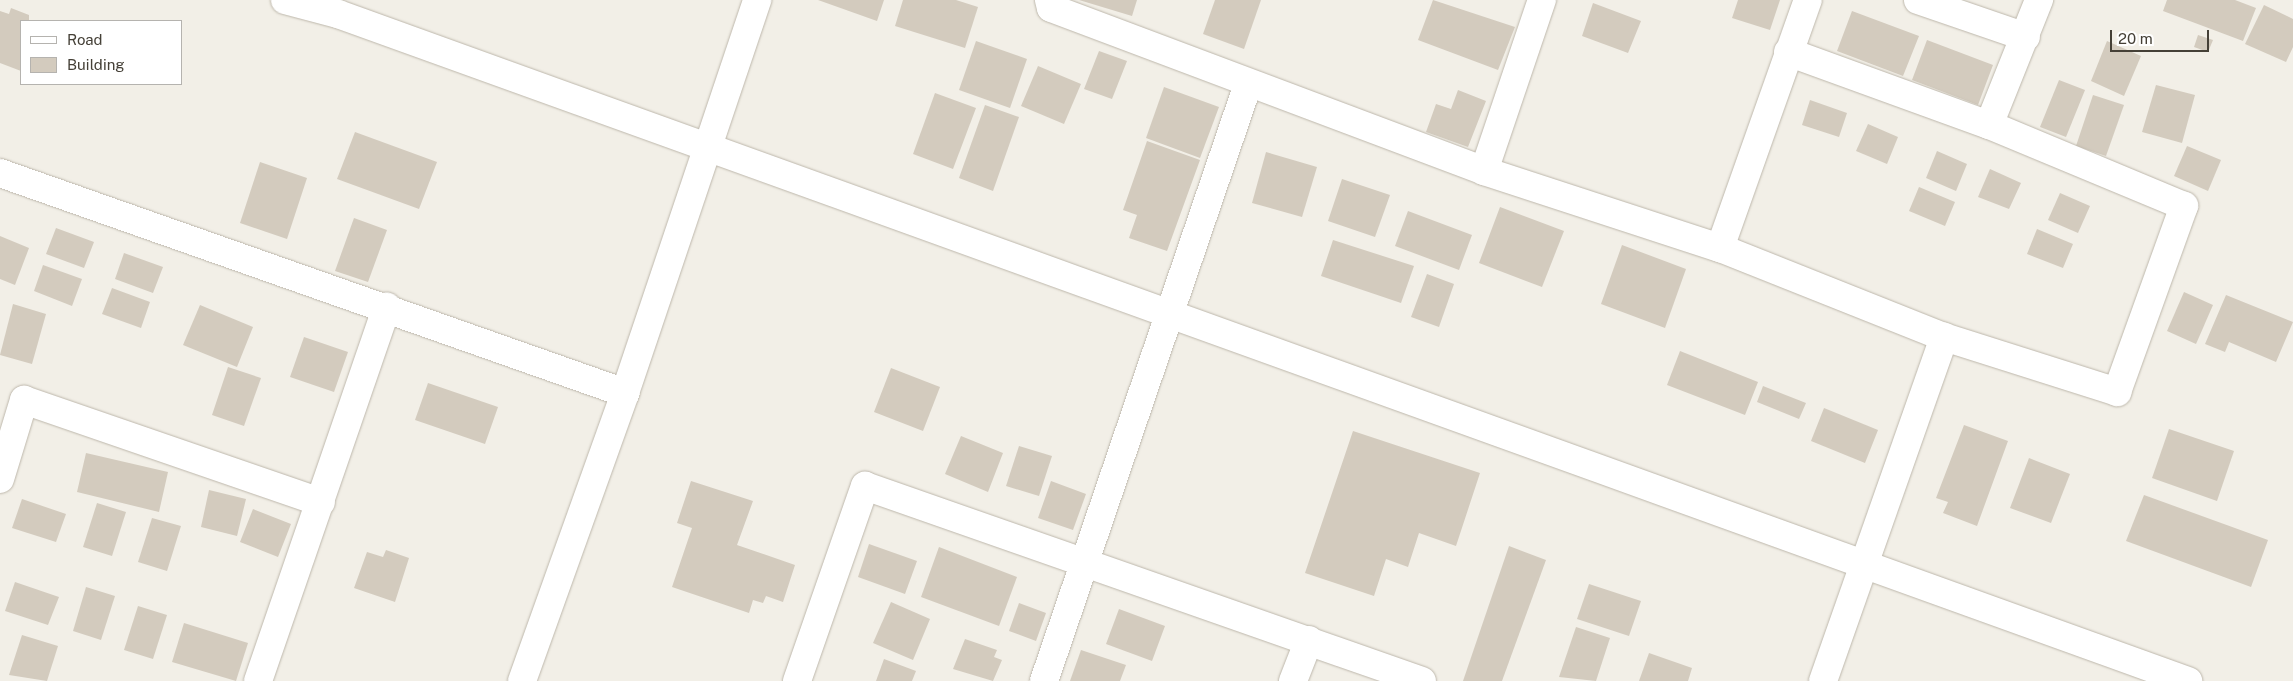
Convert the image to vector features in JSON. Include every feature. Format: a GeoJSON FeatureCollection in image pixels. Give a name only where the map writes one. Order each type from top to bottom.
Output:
{"type":"FeatureCollection","features":[{"type":"Feature","properties":{"kind":"street"},"geometry":{"type":"LineString","coordinates":[[285,0],[338,14],[2188,681]]}},
{"type":"Feature","properties":{"kind":"street"},"geometry":{"type":"LineString","coordinates":[[522,681],[625,393],[705,147],[757,0]]}},
{"type":"Feature","properties":{"kind":"street"},"geometry":{"type":"LineString","coordinates":[[1049,0],[1051,8],[1248,84],[1484,171],[1720,248],[1944,337],[2117,392],[2184,206],[1989,125],[1788,52]]}},
{"type":"Feature","properties":{"kind":"street"},"geometry":{"type":"LineString","coordinates":[[1484,171],[1542,0]]}},
{"type":"Feature","properties":{"kind":"street"},"geometry":{"type":"LineString","coordinates":[[1720,248],[1808,0]]}},
{"type":"Feature","properties":{"kind":"street"},"geometry":{"type":"LineString","coordinates":[[1918,0],[2026,37]]}},
{"type":"Feature","properties":{"kind":"street"},"geometry":{"type":"LineString","coordinates":[[1989,125],[2026,37],[2039,0]]}},
{"type":"Feature","properties":{"kind":"street"},"geometry":{"type":"LineString","coordinates":[[1044,681],[1086,561],[1167,312],[1248,84]]}},
{"type":"Feature","properties":{"kind":"street"},"geometry":{"type":"LineString","coordinates":[[0,172],[387,307],[625,393]]}},
{"type":"Feature","properties":{"kind":"street"},"geometry":{"type":"LineString","coordinates":[[258,681],[387,307]]}},
{"type":"Feature","properties":{"kind":"street"},"geometry":{"type":"LineString","coordinates":[[1823,681],[1866,565],[1944,337]]}},
{"type":"Feature","properties":{"kind":"street"},"geometry":{"type":"LineString","coordinates":[[1,475],[24,400],[321,502]]}},
{"type":"Feature","properties":{"kind":"street"},"geometry":{"type":"LineString","coordinates":[[797,681],[866,486],[1086,561],[1422,681]]}},
{"type":"Feature","properties":{"kind":"street"},"geometry":{"type":"LineString","coordinates":[[1294,681],[1309,640]]}},
{"type":"Feature","properties":{"kind":"building"},"geometry":{"type":"Polygon","coordinates":[[[818,0],[884,0],[877,21],[818,0]]]}},
{"type":"Feature","properties":{"kind":"building"},"geometry":{"type":"Polygon","coordinates":[[[903,0],[956,0],[978,7],[965,48],[895,26],[903,0]]]}},
{"type":"Feature","properties":{"kind":"building"},"geometry":{"type":"Polygon","coordinates":[[[1079,0],[1137,0],[1132,16],[1079,0]]]}},
{"type":"Feature","properties":{"kind":"building"},"geometry":{"type":"Polygon","coordinates":[[[1215,0],[1261,0],[1244,49],[1203,34],[1215,0]]]}},
{"type":"Feature","properties":{"kind":"building"},"geometry":{"type":"Polygon","coordinates":[[[1433,0],[1515,27],[1498,70],[1418,40],[1433,0]]]}},
{"type":"Feature","properties":{"kind":"building"},"geometry":{"type":"Polygon","coordinates":[[[1738,0],[1780,0],[1770,30],[1732,18],[1738,0]]]}},
{"type":"Feature","properties":{"kind":"building"},"geometry":{"type":"Polygon","coordinates":[[[2167,0],[2235,0],[2256,8],[2243,41],[2163,11],[2167,0]]]}},
{"type":"Feature","properties":{"kind":"building"},"geometry":{"type":"Polygon","coordinates":[[[1593,3],[1641,21],[1628,53],[1582,36],[1593,3]]]}},
{"type":"Feature","properties":{"kind":"building"},"geometry":{"type":"Polygon","coordinates":[[[2264,5],[2293,19],[2293,47],[2286,62],[2245,44],[2264,5]]]}},
{"type":"Feature","properties":{"kind":"building"},"geometry":{"type":"Polygon","coordinates":[[[11,8],[29,15],[29,20],[20,20],[20,71],[0,63],[0,11],[9,14],[11,8]]]}},
{"type":"Feature","properties":{"kind":"building"},"geometry":{"type":"Polygon","coordinates":[[[1852,11],[1919,36],[1903,76],[1837,51],[1852,11]]]}},
{"type":"Feature","properties":{"kind":"building"},"geometry":{"type":"Polygon","coordinates":[[[2198,35],[2213,40],[2208,52],[2194,47],[2198,35]]]}},
{"type":"Feature","properties":{"kind":"building"},"geometry":{"type":"Polygon","coordinates":[[[1927,40],[1993,65],[1978,105],[1912,80],[1927,40]]]}},
{"type":"Feature","properties":{"kind":"building"},"geometry":{"type":"Polygon","coordinates":[[[976,41],[1027,59],[1010,108],[959,90],[976,41]]]}},
{"type":"Feature","properties":{"kind":"building"},"geometry":{"type":"Polygon","coordinates":[[[2107,41],[2141,56],[2124,96],[2091,81],[2107,41]]]}},
{"type":"Feature","properties":{"kind":"building"},"geometry":{"type":"Polygon","coordinates":[[[1099,51],[1127,61],[1112,99],[1084,89],[1099,51]]]}},
{"type":"Feature","properties":{"kind":"building"},"geometry":{"type":"Polygon","coordinates":[[[1038,66],[1081,84],[1064,124],[1021,106],[1038,66]]]}},
{"type":"Feature","properties":{"kind":"building"},"geometry":{"type":"Polygon","coordinates":[[[2059,80],[2085,90],[2066,137],[2040,127],[2059,80]]]}},
{"type":"Feature","properties":{"kind":"building"},"geometry":{"type":"Polygon","coordinates":[[[2156,85],[2195,95],[2182,143],[2142,132],[2156,85]]]}},
{"type":"Feature","properties":{"kind":"building"},"geometry":{"type":"Polygon","coordinates":[[[1164,87],[1219,107],[1200,158],[1146,138],[1164,87]]]}},
{"type":"Feature","properties":{"kind":"building"},"geometry":{"type":"Polygon","coordinates":[[[1458,90],[1486,101],[1468,147],[1426,132],[1436,104],[1451,109],[1458,90]]]}},
{"type":"Feature","properties":{"kind":"building"},"geometry":{"type":"Polygon","coordinates":[[[935,93],[976,108],[953,169],[913,154],[935,93]]]}},
{"type":"Feature","properties":{"kind":"building"},"geometry":{"type":"Polygon","coordinates":[[[2093,95],[2124,105],[2106,156],[2076,146],[2093,95]]]}},
{"type":"Feature","properties":{"kind":"building"},"geometry":{"type":"Polygon","coordinates":[[[1810,100],[1847,113],[1839,137],[1802,125],[1810,100]]]}},
{"type":"Feature","properties":{"kind":"building"},"geometry":{"type":"Polygon","coordinates":[[[985,105],[1019,117],[993,191],[959,178],[985,105]]]}},
{"type":"Feature","properties":{"kind":"building"},"geometry":{"type":"Polygon","coordinates":[[[1868,124],[1898,137],[1887,164],[1856,151],[1868,124]]]}},
{"type":"Feature","properties":{"kind":"building"},"geometry":{"type":"Polygon","coordinates":[[[355,132],[437,162],[419,209],[337,179],[355,132]]]}},
{"type":"Feature","properties":{"kind":"building"},"geometry":{"type":"Polygon","coordinates":[[[1147,141],[1200,160],[1167,251],[1129,238],[1137,215],[1123,210],[1147,141]]]}},
{"type":"Feature","properties":{"kind":"building"},"geometry":{"type":"Polygon","coordinates":[[[2187,146],[2221,160],[2208,191],[2174,176],[2187,146]]]}},
{"type":"Feature","properties":{"kind":"building"},"geometry":{"type":"Polygon","coordinates":[[[1937,151],[1967,164],[1956,191],[1926,178],[1937,151]]]}},
{"type":"Feature","properties":{"kind":"building"},"geometry":{"type":"Polygon","coordinates":[[[1266,152],[1317,167],[1302,217],[1252,203],[1266,152]]]}},
{"type":"Feature","properties":{"kind":"building"},"geometry":{"type":"Polygon","coordinates":[[[260,162],[307,178],[287,239],[240,223],[260,162]]]}},
{"type":"Feature","properties":{"kind":"building"},"geometry":{"type":"Polygon","coordinates":[[[1990,169],[2021,183],[2009,209],[1978,197],[1990,169]]]}},
{"type":"Feature","properties":{"kind":"building"},"geometry":{"type":"Polygon","coordinates":[[[1342,179],[1390,195],[1375,237],[1328,221],[1342,179]]]}},
{"type":"Feature","properties":{"kind":"building"},"geometry":{"type":"Polygon","coordinates":[[[1919,187],[1955,202],[1945,226],[1909,211],[1919,187]]]}},
{"type":"Feature","properties":{"kind":"building"},"geometry":{"type":"Polygon","coordinates":[[[2060,193],[2090,206],[2078,233],[2048,220],[2060,193]]]}},
{"type":"Feature","properties":{"kind":"building"},"geometry":{"type":"Polygon","coordinates":[[[1500,207],[1564,231],[1542,287],[1479,263],[1500,207]]]}},
{"type":"Feature","properties":{"kind":"building"},"geometry":{"type":"Polygon","coordinates":[[[1408,211],[1472,235],[1459,270],[1395,246],[1408,211]]]}},
{"type":"Feature","properties":{"kind":"building"},"geometry":{"type":"Polygon","coordinates":[[[354,218],[387,230],[368,282],[335,271],[354,218]]]}},
{"type":"Feature","properties":{"kind":"building"},"geometry":{"type":"Polygon","coordinates":[[[56,228],[94,242],[84,268],[46,254],[56,228]]]}},
{"type":"Feature","properties":{"kind":"building"},"geometry":{"type":"Polygon","coordinates":[[[2037,229],[2073,244],[2063,268],[2027,254],[2037,229]]]}},
{"type":"Feature","properties":{"kind":"building"},"geometry":{"type":"Polygon","coordinates":[[[0,236],[29,248],[15,285],[0,279],[0,236]]]}},
{"type":"Feature","properties":{"kind":"building"},"geometry":{"type":"Polygon","coordinates":[[[1333,240],[1414,266],[1401,303],[1321,276],[1333,240]]]}},
{"type":"Feature","properties":{"kind":"building"},"geometry":{"type":"Polygon","coordinates":[[[1622,245],[1686,269],[1665,328],[1601,304],[1622,245]]]}},
{"type":"Feature","properties":{"kind":"building"},"geometry":{"type":"Polygon","coordinates":[[[124,253],[163,267],[153,293],[115,279],[124,253]]]}},
{"type":"Feature","properties":{"kind":"building"},"geometry":{"type":"Polygon","coordinates":[[[43,265],[82,279],[72,306],[34,291],[43,265]]]}},
{"type":"Feature","properties":{"kind":"building"},"geometry":{"type":"Polygon","coordinates":[[[1427,274],[1454,284],[1439,327],[1411,317],[1427,274]]]}},
{"type":"Feature","properties":{"kind":"building"},"geometry":{"type":"Polygon","coordinates":[[[112,288],[150,302],[141,328],[102,314],[112,288]]]}},
{"type":"Feature","properties":{"kind":"building"},"geometry":{"type":"Polygon","coordinates":[[[2184,292],[2213,305],[2196,344],[2167,331],[2184,292]]]}},
{"type":"Feature","properties":{"kind":"building"},"geometry":{"type":"Polygon","coordinates":[[[2226,295],[2293,322],[2276,362],[2229,342],[2225,352],[2205,344],[2226,295]]]}},
{"type":"Feature","properties":{"kind":"building"},"geometry":{"type":"Polygon","coordinates":[[[13,304],[46,314],[32,364],[0,355],[13,304]]]}},
{"type":"Feature","properties":{"kind":"building"},"geometry":{"type":"Polygon","coordinates":[[[200,305],[253,327],[237,367],[183,345],[200,305]]]}},
{"type":"Feature","properties":{"kind":"building"},"geometry":{"type":"Polygon","coordinates":[[[304,337],[348,352],[334,392],[290,377],[304,337]]]}},
{"type":"Feature","properties":{"kind":"building"},"geometry":{"type":"Polygon","coordinates":[[[1680,351],[1758,382],[1745,415],[1667,385],[1680,351]]]}},
{"type":"Feature","properties":{"kind":"building"},"geometry":{"type":"Polygon","coordinates":[[[228,367],[261,378],[244,426],[212,415],[228,367]]]}},
{"type":"Feature","properties":{"kind":"building"},"geometry":{"type":"Polygon","coordinates":[[[891,368],[940,387],[923,431],[874,412],[891,368]]]}},
{"type":"Feature","properties":{"kind":"building"},"geometry":{"type":"Polygon","coordinates":[[[428,383],[498,407],[485,444],[415,420],[428,383]]]}},
{"type":"Feature","properties":{"kind":"building"},"geometry":{"type":"Polygon","coordinates":[[[1763,386],[1806,403],[1799,419],[1757,402],[1763,386]]]}},
{"type":"Feature","properties":{"kind":"building"},"geometry":{"type":"Polygon","coordinates":[[[1824,408],[1878,430],[1865,463],[1811,441],[1824,408]]]}},
{"type":"Feature","properties":{"kind":"building"},"geometry":{"type":"Polygon","coordinates":[[[1964,425],[2008,441],[1977,526],[1943,513],[1948,502],[1936,498],[1964,425]]]}},
{"type":"Feature","properties":{"kind":"building"},"geometry":{"type":"Polygon","coordinates":[[[2169,429],[2234,451],[2217,501],[2152,478],[2169,429]]]}},
{"type":"Feature","properties":{"kind":"building"},"geometry":{"type":"Polygon","coordinates":[[[1353,431],[1480,473],[1456,546],[1419,533],[1408,567],[1386,559],[1374,596],[1305,573],[1353,431]]]}},
{"type":"Feature","properties":{"kind":"building"},"geometry":{"type":"Polygon","coordinates":[[[961,436],[1003,453],[988,492],[945,474],[961,436]]]}},
{"type":"Feature","properties":{"kind":"building"},"geometry":{"type":"Polygon","coordinates":[[[1019,446],[1052,456],[1039,496],[1006,486],[1019,446]]]}},
{"type":"Feature","properties":{"kind":"building"},"geometry":{"type":"Polygon","coordinates":[[[86,453],[168,472],[159,512],[77,492],[86,453]]]}},
{"type":"Feature","properties":{"kind":"building"},"geometry":{"type":"Polygon","coordinates":[[[2029,458],[2070,474],[2051,523],[2010,508],[2029,458]]]}},
{"type":"Feature","properties":{"kind":"building"},"geometry":{"type":"Polygon","coordinates":[[[691,481],[753,501],[737,545],[795,565],[783,602],[766,596],[763,603],[753,600],[749,613],[672,587],[692,528],[677,523],[691,481]]]}},
{"type":"Feature","properties":{"kind":"building"},"geometry":{"type":"Polygon","coordinates":[[[1051,481],[1086,494],[1073,530],[1038,518],[1051,481]]]}},
{"type":"Feature","properties":{"kind":"building"},"geometry":{"type":"Polygon","coordinates":[[[209,490],[246,499],[237,536],[201,527],[209,490]]]}},
{"type":"Feature","properties":{"kind":"building"},"geometry":{"type":"Polygon","coordinates":[[[2144,495],[2268,540],[2251,587],[2126,541],[2144,495]]]}},
{"type":"Feature","properties":{"kind":"building"},"geometry":{"type":"Polygon","coordinates":[[[22,499],[66,514],[56,542],[12,528],[22,499]]]}},
{"type":"Feature","properties":{"kind":"building"},"geometry":{"type":"Polygon","coordinates":[[[97,503],[126,512],[112,556],[83,547],[97,503]]]}},
{"type":"Feature","properties":{"kind":"building"},"geometry":{"type":"Polygon","coordinates":[[[253,509],[291,524],[278,557],[240,542],[253,509]]]}},
{"type":"Feature","properties":{"kind":"building"},"geometry":{"type":"Polygon","coordinates":[[[152,518],[181,526],[167,571],[138,562],[152,518]]]}},
{"type":"Feature","properties":{"kind":"building"},"geometry":{"type":"Polygon","coordinates":[[[869,544],[917,561],[905,594],[858,577],[869,544]]]}},
{"type":"Feature","properties":{"kind":"building"},"geometry":{"type":"Polygon","coordinates":[[[1509,546],[1546,560],[1502,681],[1463,681],[1509,546]]]}},
{"type":"Feature","properties":{"kind":"building"},"geometry":{"type":"Polygon","coordinates":[[[939,547],[1017,577],[999,626],[921,597],[939,547]]]}},
{"type":"Feature","properties":{"kind":"building"},"geometry":{"type":"Polygon","coordinates":[[[386,550],[409,558],[395,602],[354,588],[367,552],[383,557],[386,550]]]}},
{"type":"Feature","properties":{"kind":"building"},"geometry":{"type":"Polygon","coordinates":[[[15,582],[59,597],[48,625],[5,611],[15,582]]]}},
{"type":"Feature","properties":{"kind":"building"},"geometry":{"type":"Polygon","coordinates":[[[1589,584],[1641,601],[1629,636],[1577,619],[1589,584]]]}},
{"type":"Feature","properties":{"kind":"building"},"geometry":{"type":"Polygon","coordinates":[[[86,587],[115,596],[101,640],[73,631],[86,587]]]}},
{"type":"Feature","properties":{"kind":"building"},"geometry":{"type":"Polygon","coordinates":[[[891,602],[930,619],[913,660],[873,643],[891,602]]]}},
{"type":"Feature","properties":{"kind":"building"},"geometry":{"type":"Polygon","coordinates":[[[1019,603],[1046,613],[1036,641],[1009,631],[1019,603]]]}},
{"type":"Feature","properties":{"kind":"building"},"geometry":{"type":"Polygon","coordinates":[[[138,606],[167,615],[153,659],[124,650],[138,606]]]}},
{"type":"Feature","properties":{"kind":"building"},"geometry":{"type":"Polygon","coordinates":[[[1119,609],[1165,626],[1152,661],[1106,644],[1119,609]]]}},
{"type":"Feature","properties":{"kind":"building"},"geometry":{"type":"Polygon","coordinates":[[[184,623],[248,643],[236,681],[172,662],[184,623]]]}},
{"type":"Feature","properties":{"kind":"building"},"geometry":{"type":"Polygon","coordinates":[[[1576,627],[1610,638],[1596,681],[1559,677],[1576,627]]]}},
{"type":"Feature","properties":{"kind":"building"},"geometry":{"type":"Polygon","coordinates":[[[22,635],[58,646],[47,681],[9,675],[22,635]]]}},
{"type":"Feature","properties":{"kind":"building"},"geometry":{"type":"Polygon","coordinates":[[[965,639],[997,650],[994,657],[1002,660],[993,681],[953,669],[965,639]]]}},
{"type":"Feature","properties":{"kind":"building"},"geometry":{"type":"Polygon","coordinates":[[[1081,650],[1126,665],[1120,681],[1070,681],[1081,650]]]}},
{"type":"Feature","properties":{"kind":"building"},"geometry":{"type":"Polygon","coordinates":[[[1649,653],[1692,668],[1688,681],[1639,681],[1649,653]]]}},
{"type":"Feature","properties":{"kind":"building"},"geometry":{"type":"Polygon","coordinates":[[[884,659],[916,671],[912,681],[876,681],[884,659]]]}}]}
